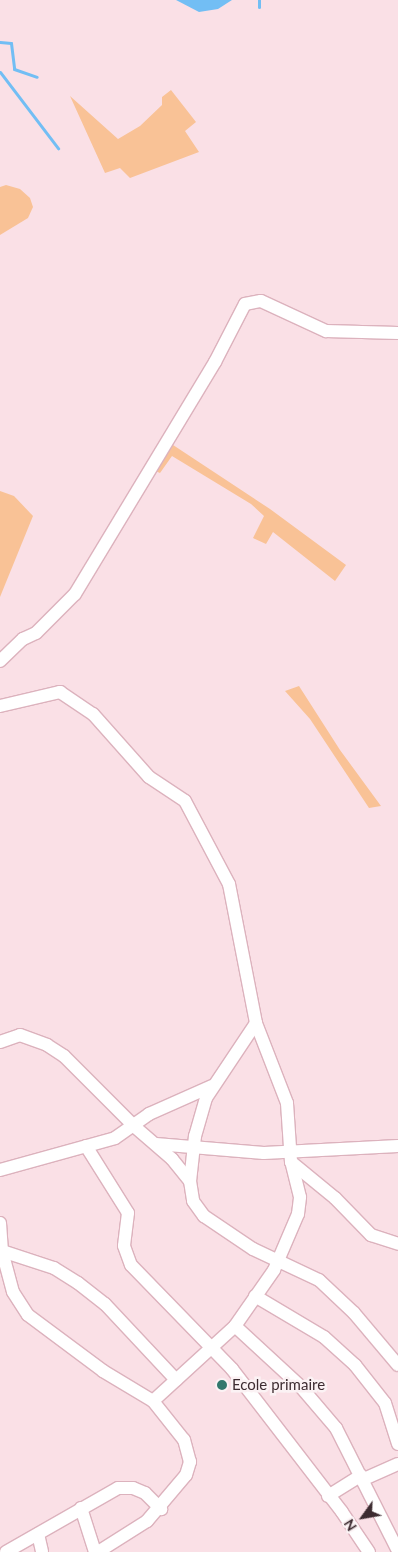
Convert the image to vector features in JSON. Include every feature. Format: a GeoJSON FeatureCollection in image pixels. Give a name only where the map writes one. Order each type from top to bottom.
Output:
{"type":"FeatureCollection","features":[{"type":"Feature","properties":{"kind":"street"},"geometry":{"type":"LineString","coordinates":[[0,661],[23,639],[36,633],[75,594],[215,362],[245,304],[261,301],[326,331],[398,333]]}},
{"type":"Feature","properties":{"kind":"street"},"geometry":{"type":"LineString","coordinates":[[0,706],[60,692],[93,714],[149,777],[185,801],[229,884],[256,1022],[286,1103],[290,1157],[300,1206],[278,1260],[235,1326],[211,1350],[153,1401]]}},
{"type":"Feature","properties":{"kind":"street"},"geometry":{"type":"LineString","coordinates":[[256,1022],[212,1086],[193,1147],[190,1181],[193,1201],[204,1216],[253,1249],[319,1280],[334,1292],[398,1365]]}},
{"type":"Feature","properties":{"kind":"street"},"geometry":{"type":"LineString","coordinates":[[0,1042],[20,1035],[47,1045],[64,1056],[134,1127],[156,1144],[190,1181]]}},
{"type":"Feature","properties":{"kind":"street"},"geometry":{"type":"LineString","coordinates":[[0,1170],[115,1138],[134,1127],[149,1114],[212,1086]]}},
{"type":"Feature","properties":{"kind":"street"},"geometry":{"type":"LineString","coordinates":[[156,1144],[290,1157],[398,1146]]}},
{"type":"Feature","properties":{"kind":"street"},"geometry":{"type":"LineString","coordinates":[[86,1146],[128,1212],[124,1246],[131,1264],[161,1292],[211,1350],[232,1370],[369,1552]]}},
{"type":"Feature","properties":{"kind":"street"},"geometry":{"type":"LineString","coordinates":[[290,1157],[335,1198],[371,1235],[398,1244]]}},
{"type":"Feature","properties":{"kind":"street"},"geometry":{"type":"LineString","coordinates":[[0,1223],[2,1251],[18,1304],[39,1326],[153,1401],[184,1440],[190,1462],[186,1475],[161,1509],[148,1521],[96,1552],[82,1508]]}},
{"type":"Feature","properties":{"kind":"street"},"geometry":{"type":"LineString","coordinates":[[2,1251],[54,1268],[70,1278],[105,1304],[176,1380]]}},
{"type":"Feature","properties":{"kind":"street"},"geometry":{"type":"LineString","coordinates":[[255,1296],[324,1337],[355,1365],[385,1403],[398,1444]]}},
{"type":"Feature","properties":{"kind":"street"},"geometry":{"type":"LineString","coordinates":[[235,1326],[301,1387],[336,1428],[363,1477],[398,1551]]}},
{"type":"Feature","properties":{"kind":"street"},"geometry":{"type":"LineString","coordinates":[[328,1496],[363,1477],[398,1464]]}},
{"type":"Feature","properties":{"kind":"street"},"geometry":{"type":"LineString","coordinates":[[6,1552],[118,1488],[133,1488],[145,1493],[161,1509]]}},
{"type":"Feature","properties":{"kind":"street"},"geometry":{"type":"LineString","coordinates":[[38,1534],[42,1552]]}},
{"type":"Feature","properties":{"kind":"shaded area"},"geometry":{"type":"Polygon","coordinates":[[[171,90],[196,122],[185,131],[199,152],[130,178],[120,168],[105,173],[70,96],[118,139],[140,126],[162,105],[162,97],[171,90]]]}},
{"type":"Feature","properties":{"kind":"shaded area"},"geometry":{"type":"Polygon","coordinates":[[[6,185],[20,189],[30,198],[33,207],[28,218],[0,235],[0,187],[6,185]]]}},
{"type":"Feature","properties":{"kind":"shaded area"},"geometry":{"type":"Polygon","coordinates":[[[170,443],[270,509],[346,565],[335,581],[273,532],[266,544],[253,538],[264,516],[251,504],[172,456],[160,473],[153,470],[170,443]]]}},
{"type":"Feature","properties":{"kind":"shaded area"},"geometry":{"type":"Polygon","coordinates":[[[0,491],[14,496],[33,516],[0,597],[0,491]]]}},
{"type":"Feature","properties":{"kind":"shaded area"},"geometry":{"type":"Polygon","coordinates":[[[299,686],[340,750],[381,806],[369,808],[310,719],[285,691],[299,686]]]}},
{"type":"Feature","properties":{"kind":"water"},"geometry":{"type":"Polygon","coordinates":[[[176,0],[232,0],[218,9],[199,12],[176,0]]]}},
{"type":"Feature","properties":{"kind":"waterway"},"geometry":{"type":"LineString","coordinates":[[259,0],[259,7]]}},
{"type":"Feature","properties":{"kind":"waterway"},"geometry":{"type":"LineString","coordinates":[[0,42],[11,43],[14,69],[37,77]]}},
{"type":"Feature","properties":{"kind":"waterway"},"geometry":{"type":"LineString","coordinates":[[0,72],[58,148]]}},
{"type":"Feature","properties":{"kind":"place","name":"Ecole primaire"},"geometry":{"type":"Point","coordinates":[222,1385]}}]}
